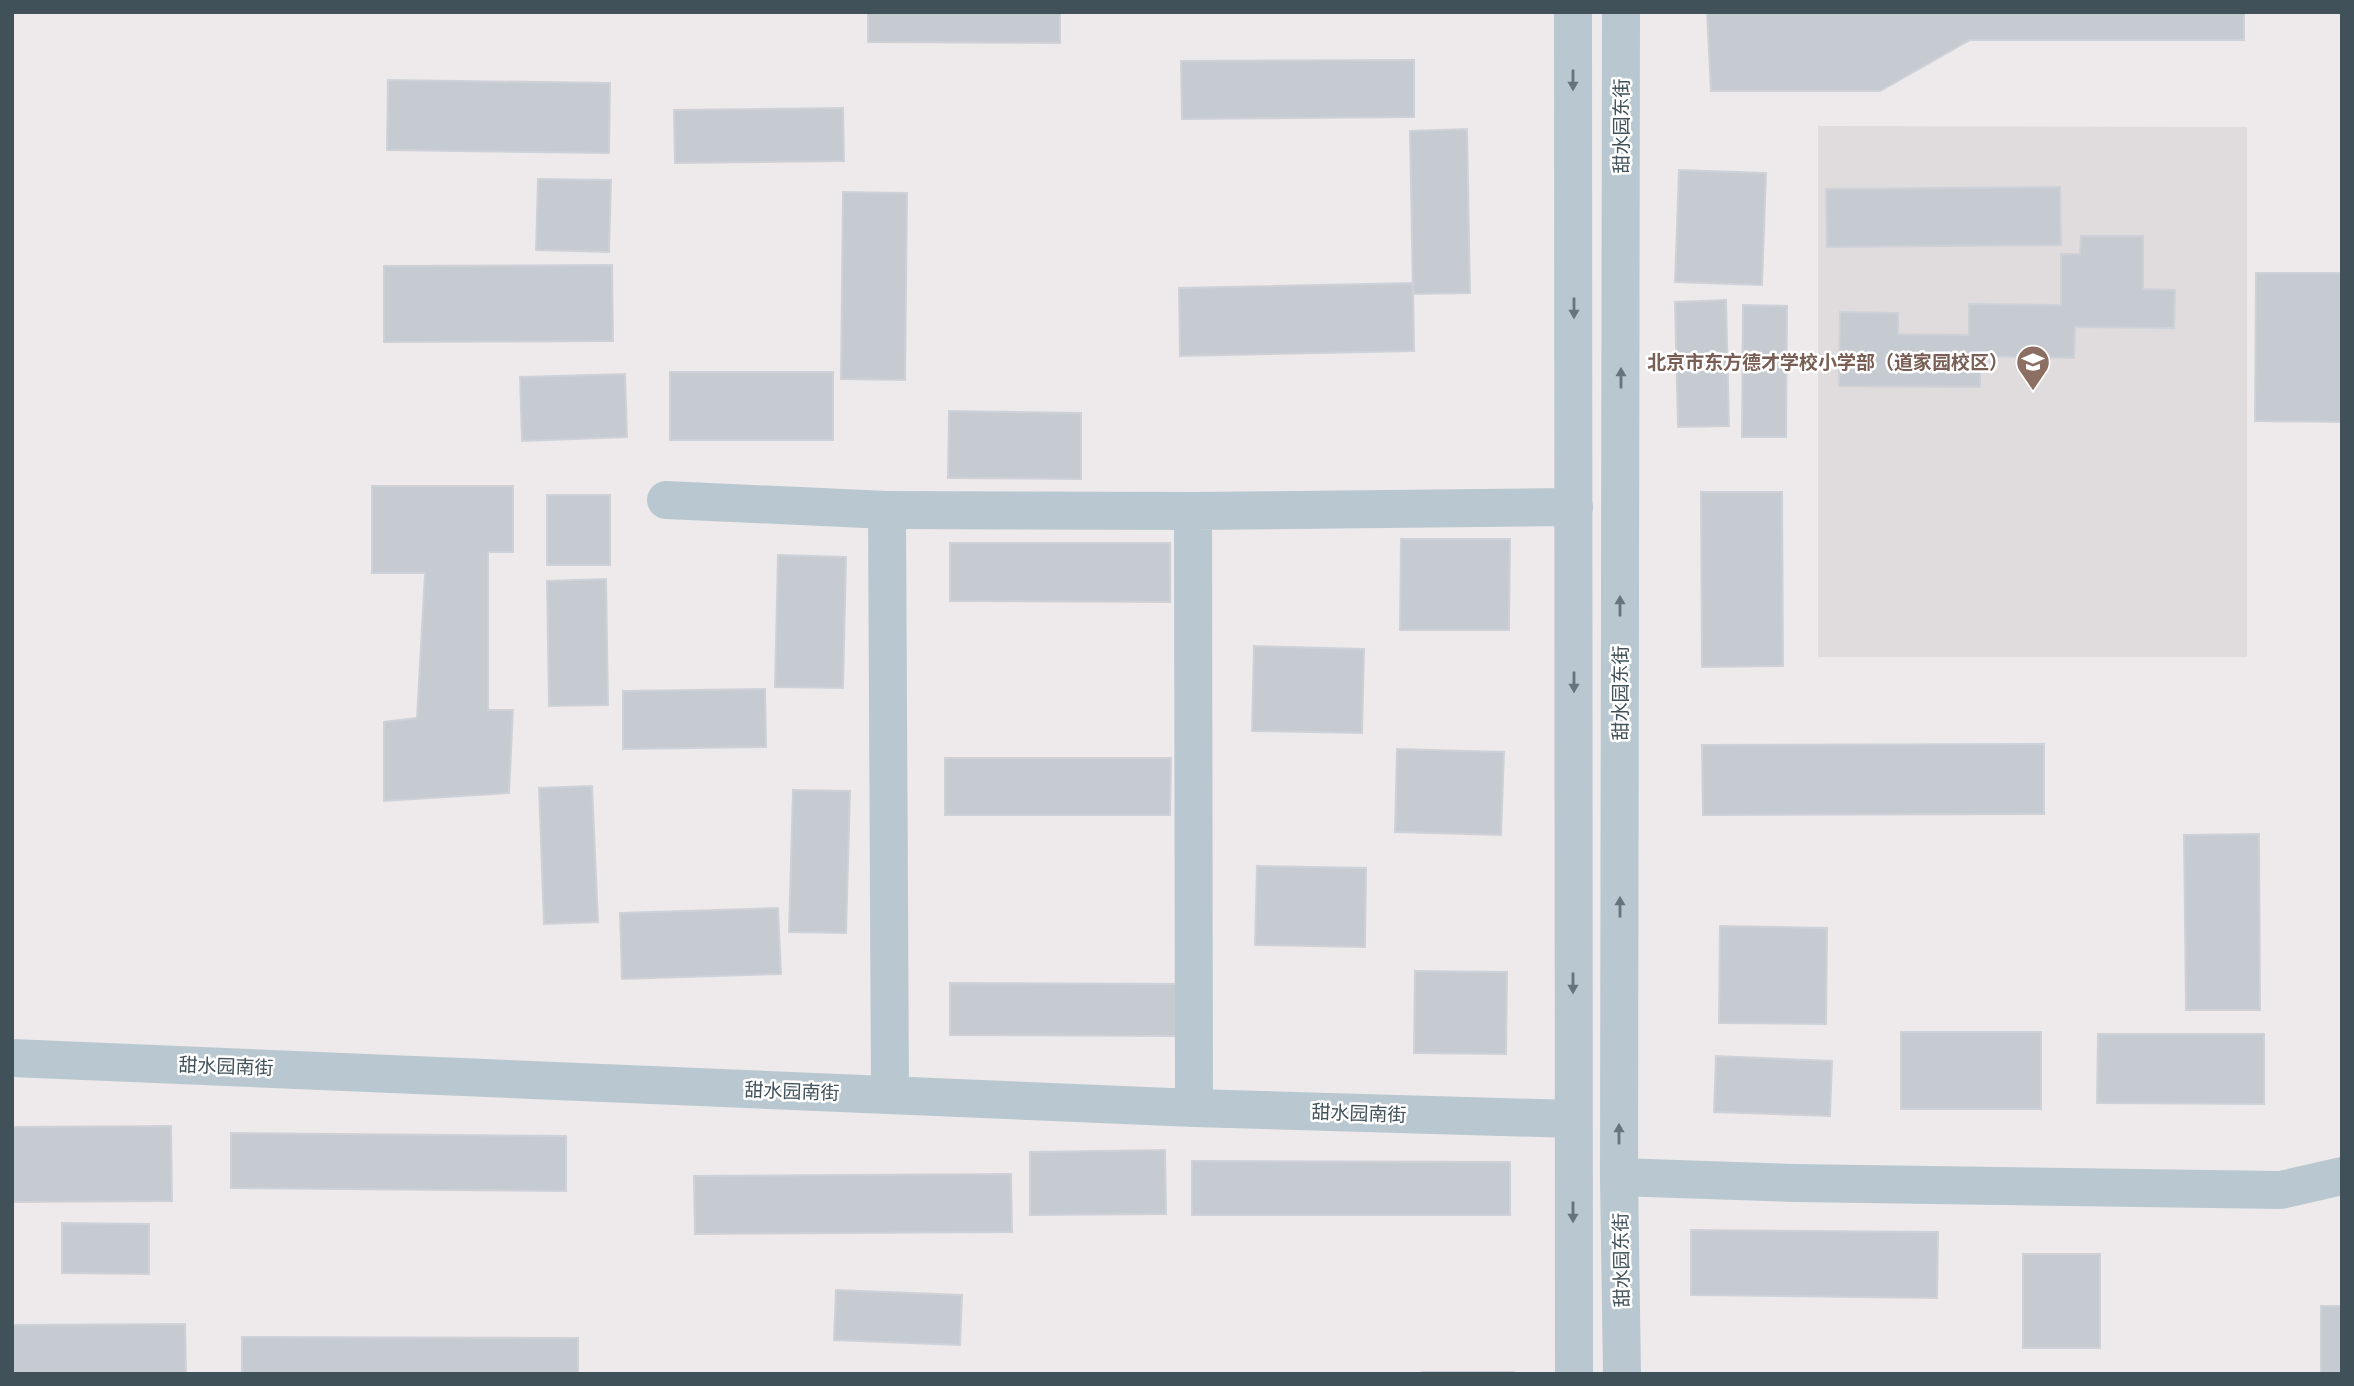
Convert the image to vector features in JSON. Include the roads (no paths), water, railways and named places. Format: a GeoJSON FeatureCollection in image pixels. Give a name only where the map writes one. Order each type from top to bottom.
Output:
{"type":"FeatureCollection","features":[{"type":"Feature","properties":{"kind":"street"},"geometry":{"type":"LineString","coordinates":[[1573,12],[1574,1374]]}},
{"type":"Feature","properties":{"kind":"street","name":"甜水园东街"},"geometry":{"type":"LineString","coordinates":[[1621,12],[1619,1177],[1622,1374]]}},
{"type":"Feature","properties":{"kind":"street"},"geometry":{"type":"LineString","coordinates":[[666,500],[887,510],[1193,511],[1574,507]]}},
{"type":"Feature","properties":{"kind":"street"},"geometry":{"type":"LineString","coordinates":[[887,510],[890,1095]]}},
{"type":"Feature","properties":{"kind":"street"},"geometry":{"type":"LineString","coordinates":[[1193,511],[1194,1108]]}},
{"type":"Feature","properties":{"kind":"street","name":"甜水园南街"},"geometry":{"type":"LineString","coordinates":[[12,1058],[1194,1108],[1573,1119]]}},
{"type":"Feature","properties":{"kind":"street"},"geometry":{"type":"LineString","coordinates":[[1619,1177],[1795,1183],[2280,1190],[2342,1175]]}},
{"type":"Feature","properties":{"kind":"place","name":"北京市东方德才学校小学部（道家园校区）"},"geometry":{"type":"Point","coordinates":[2033,392]}}]}
